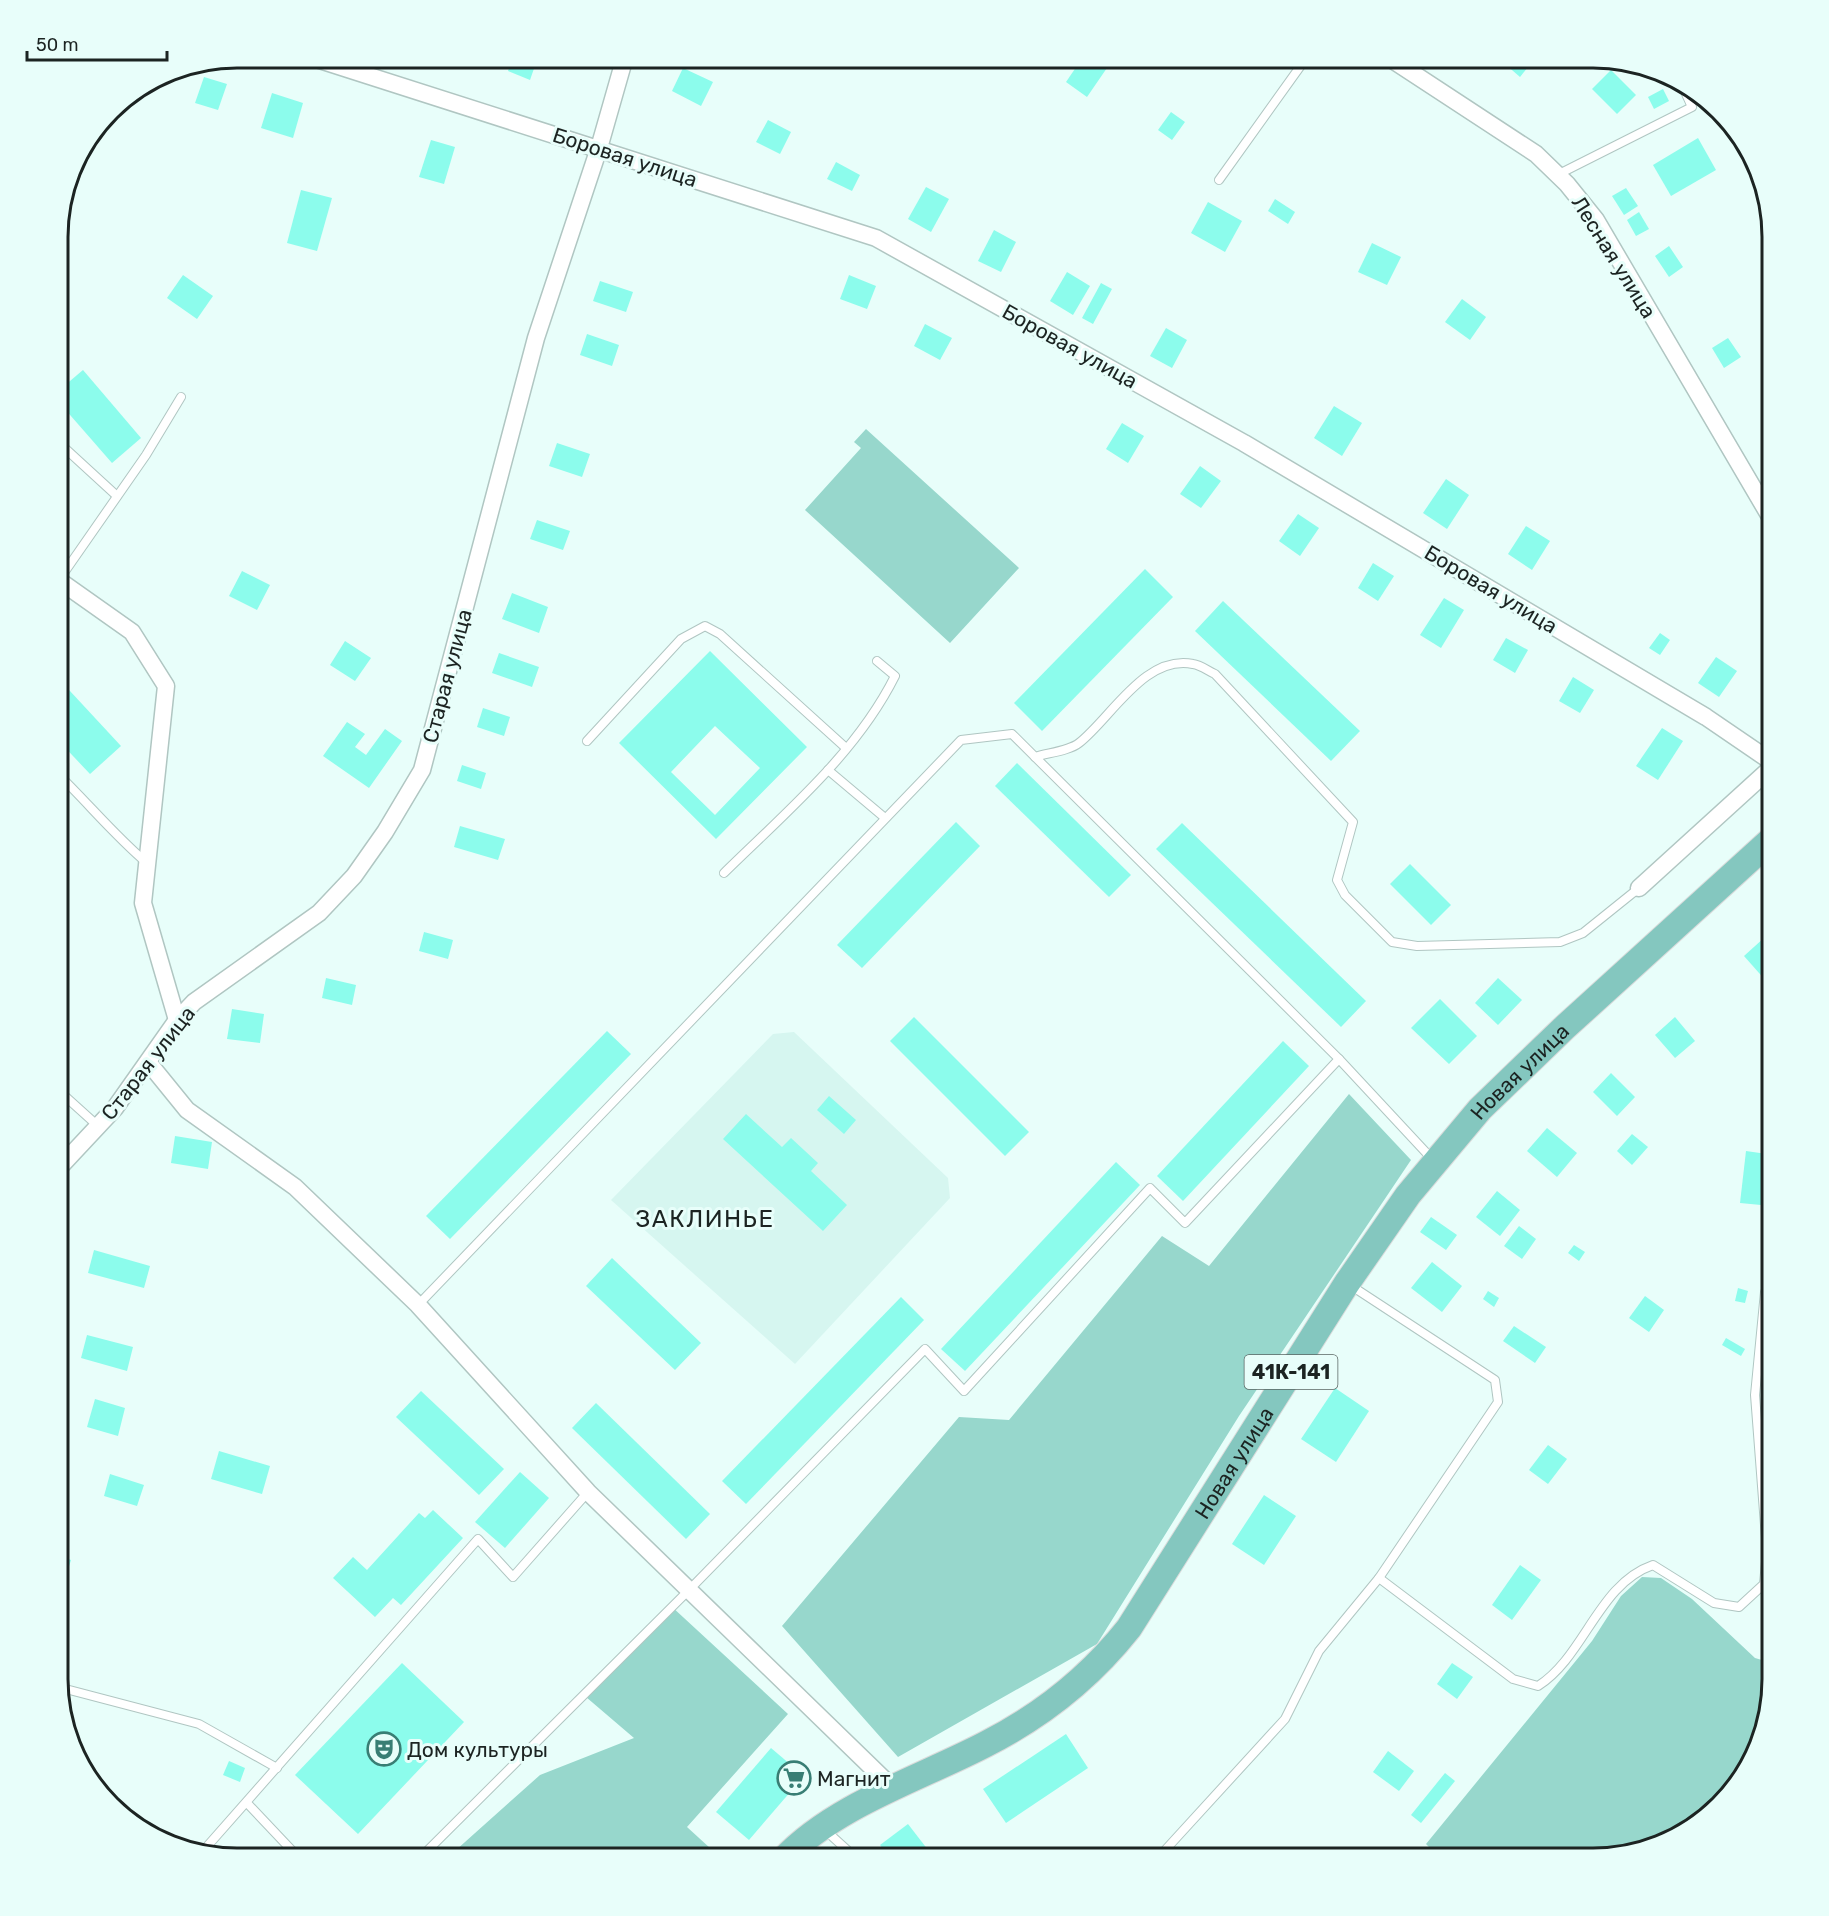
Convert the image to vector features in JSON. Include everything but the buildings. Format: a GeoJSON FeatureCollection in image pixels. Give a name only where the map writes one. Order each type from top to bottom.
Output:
{"type":"FeatureCollection","features":[{"type":"Feature","properties":{"kind":"main road","name":"Новая улица"},"geometry":{"type":"LineString","coordinates":[[797,1848],[822,1828],[894,1789],[987,1744],[1029,1719],[1067,1691],[1105,1658],[1129,1628],[1347,1283],[1408,1195],[1480,1109],[1564,1028],[1762,848]]}},
{"type":"Feature","properties":{"kind":"street","name":"Боровая улица"},"geometry":{"type":"LineString","coordinates":[[345,68],[876,238],[1255,449],[1706,717],[1762,755]]}},
{"type":"Feature","properties":{"kind":"street","name":"Старая улица"},"geometry":{"type":"LineString","coordinates":[[68,1158],[115,1108],[177,1020],[194,1002],[320,913],[354,876],[385,832],[422,770],[536,338],[599,148],[622,68]]}},
{"type":"Feature","properties":{"kind":"street","name":"Лесная улица"},"geometry":{"type":"LineString","coordinates":[[1405,68],[1536,154],[1596,220],[1762,503]]}},
{"type":"Feature","properties":{"kind":"street"},"geometry":{"type":"LineString","coordinates":[[68,587],[132,632],[166,686],[143,903],[177,1020]]}},
{"type":"Feature","properties":{"kind":"street"},"geometry":{"type":"LineString","coordinates":[[1639,888],[1762,776]]}},
{"type":"Feature","properties":{"kind":"street"},"geometry":{"type":"LineString","coordinates":[[148,1062],[187,1110],[295,1187],[418,1305],[588,1492],[894,1789]]}},
{"type":"Feature","properties":{"kind":"lane"},"geometry":{"type":"LineString","coordinates":[[1219,180],[1299,68]]}},
{"type":"Feature","properties":{"kind":"lane"},"geometry":{"type":"LineString","coordinates":[[1557,175],[1692,107],[1688,97]]}},
{"type":"Feature","properties":{"kind":"lane"},"geometry":{"type":"LineString","coordinates":[[68,566],[146,455],[181,397]]}},
{"type":"Feature","properties":{"kind":"lane"},"geometry":{"type":"LineString","coordinates":[[68,451],[117,495]]}},
{"type":"Feature","properties":{"kind":"lane"},"geometry":{"type":"LineString","coordinates":[[587,741],[681,639],[705,626],[720,634],[846,748]]}},
{"type":"Feature","properties":{"kind":"lane"},"geometry":{"type":"LineString","coordinates":[[724,873],[828,770],[881,704],[895,676],[876,661]]}},
{"type":"Feature","properties":{"kind":"lane"},"geometry":{"type":"LineString","coordinates":[[1035,757],[1078,745],[1125,695],[1172,663],[1195,664],[1215,674],[1353,822],[1336,880],[1345,895],[1392,942],[1417,946],[1560,942],[1583,933],[1639,888]]}},
{"type":"Feature","properties":{"kind":"lane"},"geometry":{"type":"LineString","coordinates":[[418,1305],[961,740],[1012,734],[1339,1059],[1436,1163]]}},
{"type":"Feature","properties":{"kind":"lane"},"geometry":{"type":"LineString","coordinates":[[828,770],[885,818]]}},
{"type":"Feature","properties":{"kind":"lane"},"geometry":{"type":"LineString","coordinates":[[68,784],[102,818],[118,838],[147,863]]}},
{"type":"Feature","properties":{"kind":"lane"},"geometry":{"type":"LineString","coordinates":[[430,1848],[689,1590],[925,1349],[964,1391],[1150,1188],[1185,1224],[1339,1059]]}},
{"type":"Feature","properties":{"kind":"lane"},"geometry":{"type":"LineString","coordinates":[[68,1099],[98,1126]]}},
{"type":"Feature","properties":{"kind":"lane"},"geometry":{"type":"LineString","coordinates":[[1167,1848],[1285,1719],[1319,1652],[1379,1578],[1498,1402],[1495,1380],[1347,1283]]}},
{"type":"Feature","properties":{"kind":"lane"},"geometry":{"type":"LineString","coordinates":[[1762,1323],[1755,1395],[1762,1486]]}},
{"type":"Feature","properties":{"kind":"lane"},"geometry":{"type":"LineString","coordinates":[[208,1846],[478,1539],[513,1577],[588,1492]]}},
{"type":"Feature","properties":{"kind":"lane"},"geometry":{"type":"LineString","coordinates":[[1379,1578],[1514,1679],[1538,1686],[1556,1674],[1618,1587],[1644,1568],[1653,1565],[1714,1603],[1739,1607],[1762,1586]]}},
{"type":"Feature","properties":{"kind":"lane"},"geometry":{"type":"LineString","coordinates":[[68,1691],[199,1724],[278,1768]]}},
{"type":"Feature","properties":{"kind":"lane"},"geometry":{"type":"LineString","coordinates":[[247,1803],[290,1848]]}},
{"type":"Feature","properties":{"kind":"lane"},"geometry":{"type":"LineString","coordinates":[[822,1828],[845,1848]]}},
{"type":"Feature","properties":{"kind":"shaded area"},"geometry":{"type":"Polygon","coordinates":[[[794,1032],[948,1178],[950,1198],[795,1364],[611,1200],[773,1034],[794,1032]]]}},
{"type":"Feature","properties":{"kind":"green space"},"geometry":{"type":"Polygon","coordinates":[[[866,429],[1019,568],[950,643],[805,510],[861,448],[854,442],[866,429]]]}},
{"type":"Feature","properties":{"kind":"green space"},"geometry":{"type":"Polygon","coordinates":[[[1349,1094],[1411,1160],[1239,1416],[1097,1644],[898,1757],[782,1626],[959,1417],[1009,1420],[1162,1236],[1209,1266],[1349,1094]]]}},
{"type":"Feature","properties":{"kind":"green space"},"geometry":{"type":"Polygon","coordinates":[[[1642,1577],[1661,1578],[1692,1599],[1755,1658],[1762,1660],[1761,1690],[1753,1734],[1733,1773],[1712,1799],[1686,1820],[1657,1836],[1636,1843],[1603,1848],[1430,1848],[1426,1844],[1592,1641],[1621,1596],[1642,1577]]]}},
{"type":"Feature","properties":{"kind":"green space"},"geometry":{"type":"Polygon","coordinates":[[[671,1606],[788,1714],[687,1827],[710,1848],[458,1848],[540,1775],[634,1738],[586,1697],[671,1606]]]}},
{"type":"Feature","properties":{"kind":"place","name":"Дом культуры"},"geometry":{"type":"Point","coordinates":[384,1749]}},
{"type":"Feature","properties":{"kind":"place","name":"Магнит"},"geometry":{"type":"Point","coordinates":[794,1778]}},
{"type":"Feature","properties":{"kind":"district","name":"ЗАКЛИНЬЕ"},"geometry":{"type":"Point","coordinates":[705,1219]}}]}
